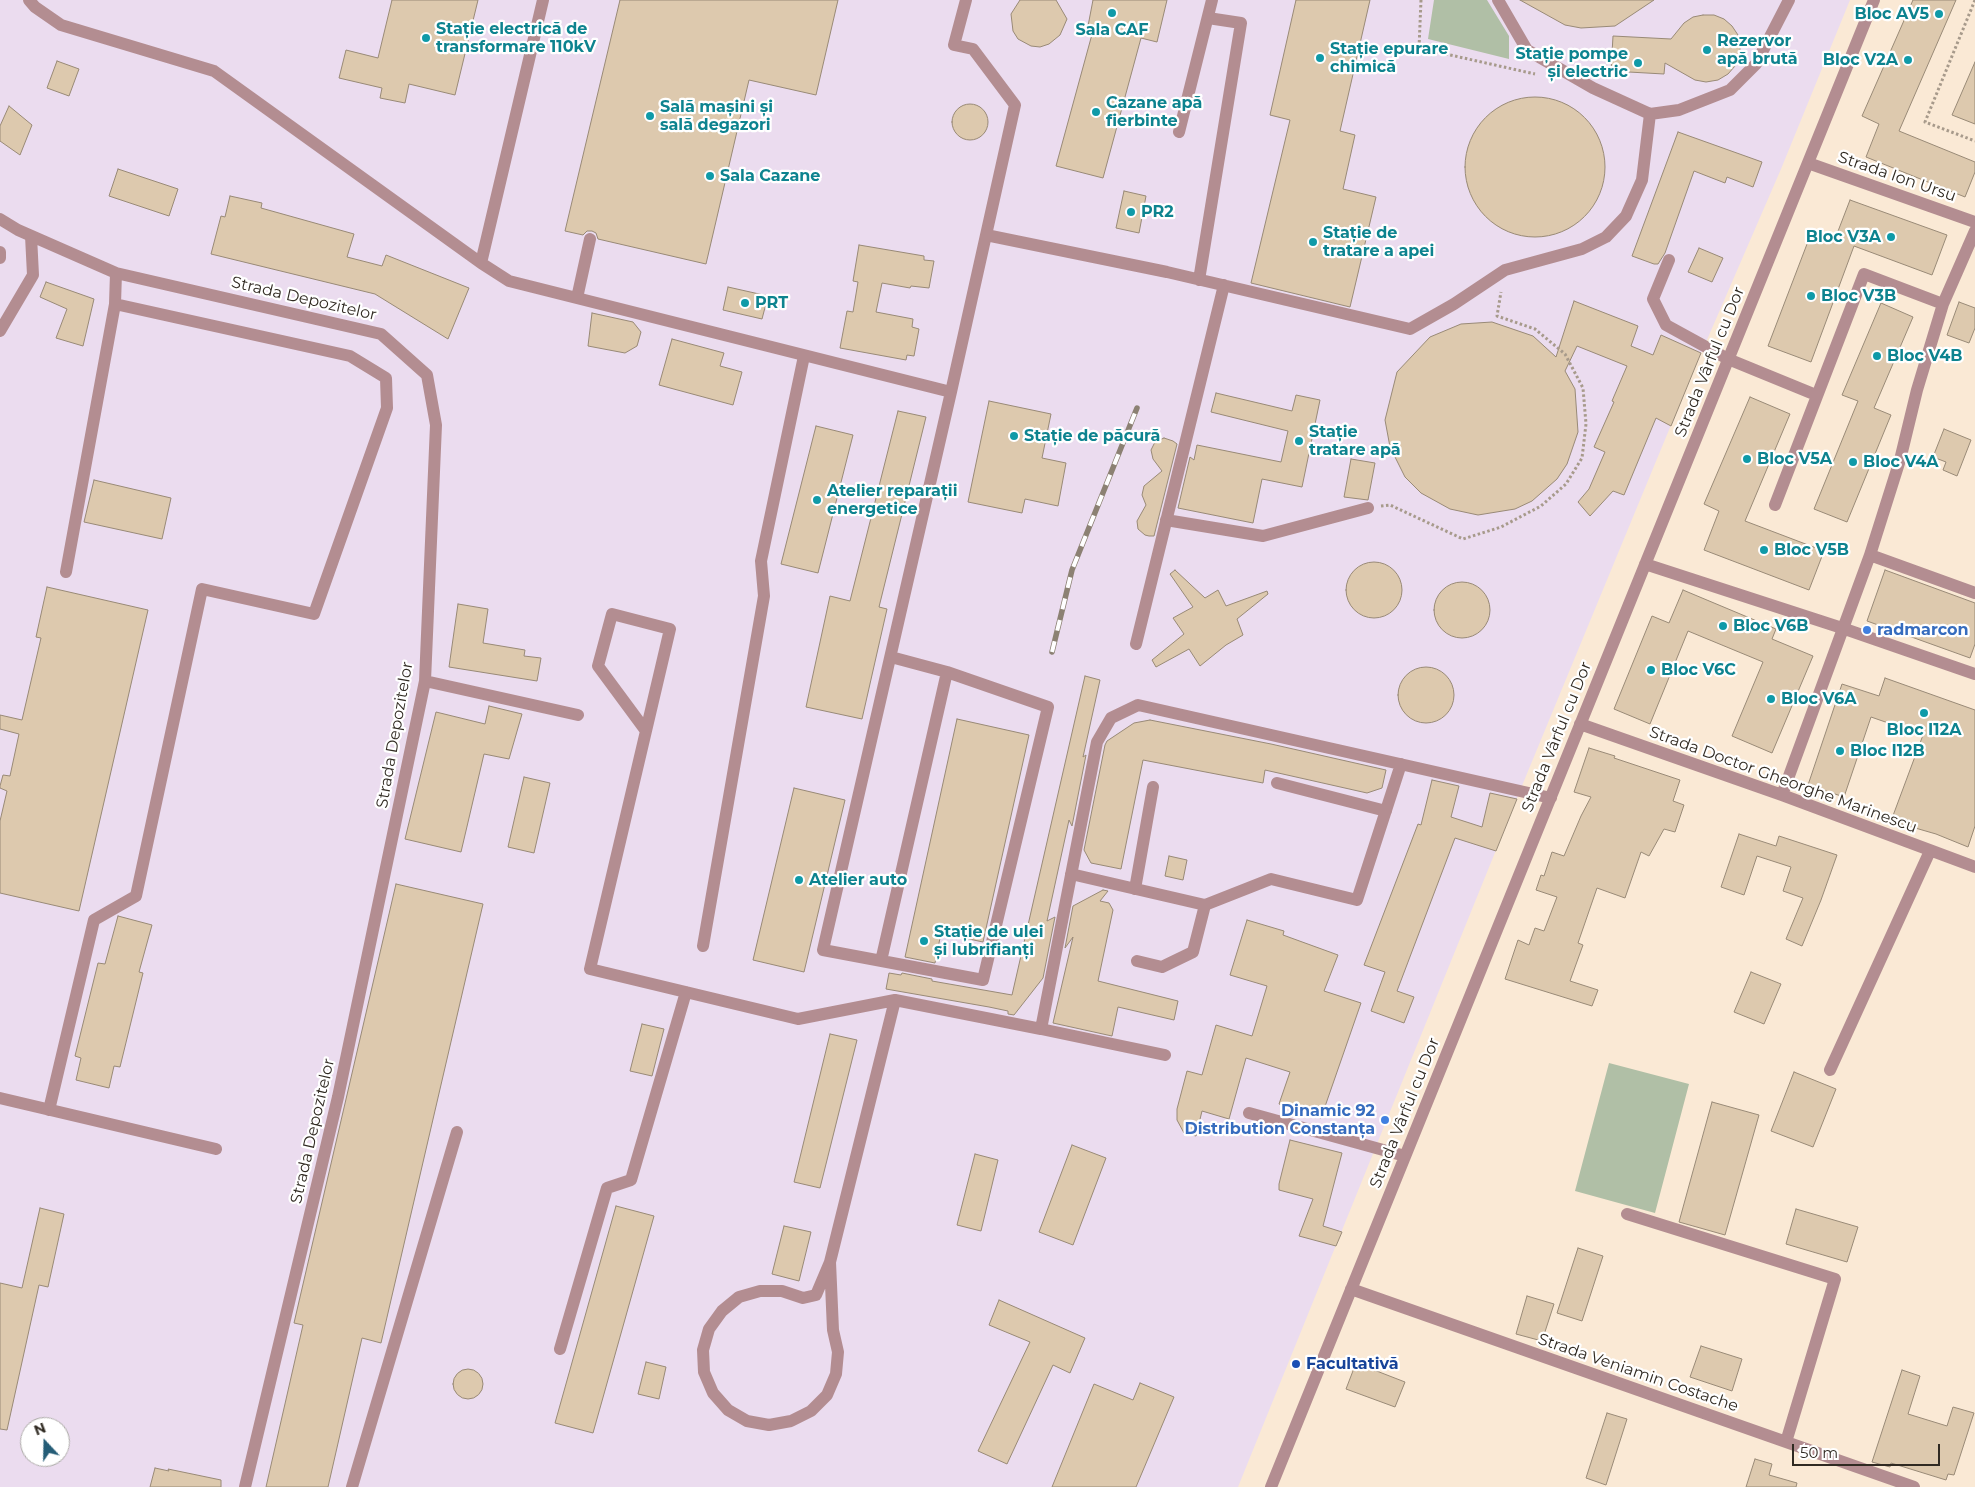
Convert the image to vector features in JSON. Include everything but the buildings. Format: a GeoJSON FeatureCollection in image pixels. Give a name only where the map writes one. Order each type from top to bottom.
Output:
{"type":"FeatureCollection","features":[{"type":"Feature","properties":{"kind":"street"},"geometry":{"type":"LineString","coordinates":[[29,0],[60,25],[214,70],[481,264],[509,281],[951,392]]}},
{"type":"Feature","properties":{"kind":"street"},"geometry":{"type":"LineString","coordinates":[[481,264],[543,0]]}},
{"type":"Feature","properties":{"kind":"street"},"geometry":{"type":"LineString","coordinates":[[891,657],[947,672],[1048,707],[984,980],[823,950],[1015,105],[974,49],[954,45],[966,0]]}},
{"type":"Feature","properties":{"kind":"street"},"geometry":{"type":"LineString","coordinates":[[1179,132],[1212,0]]}},
{"type":"Feature","properties":{"kind":"street"},"geometry":{"type":"LineString","coordinates":[[1498,0],[1527,50],[1593,88],[1650,114],[1679,110],[1730,90],[1756,64],[1789,0]]}},
{"type":"Feature","properties":{"kind":"street","name":"Strada Vârful cu Dor"},"geometry":{"type":"LineString","coordinates":[[1271,1487],[1874,0]]}},
{"type":"Feature","properties":{"kind":"street"},"geometry":{"type":"LineString","coordinates":[[1200,280],[1241,23],[1208,18]]}},
{"type":"Feature","properties":{"kind":"street"},"geometry":{"type":"LineString","coordinates":[[986,235],[1200,280],[1410,330],[1454,304],[1505,270],[1582,250],[1606,237],[1626,216],[1642,180],[1650,114]]}},
{"type":"Feature","properties":{"kind":"street","name":"Strada Ion Ursu"},"geometry":{"type":"LineString","coordinates":[[1808,162],[1975,222]]}},
{"type":"Feature","properties":{"kind":"street","name":"Strada Depozitelor"},"geometry":{"type":"LineString","coordinates":[[0,219],[31,236],[116,273],[381,334],[427,375],[436,426],[425,681],[338,1096],[245,1487]]}},
{"type":"Feature","properties":{"kind":"street"},"geometry":{"type":"LineString","coordinates":[[1782,795],[1870,555],[1900,460],[1917,390],[1943,304],[1975,231]]}},
{"type":"Feature","properties":{"kind":"street"},"geometry":{"type":"LineString","coordinates":[[0,331],[33,274],[31,236]]}},
{"type":"Feature","properties":{"kind":"street"},"geometry":{"type":"LineString","coordinates":[[577,298],[590,239]]}},
{"type":"Feature","properties":{"kind":"street"},"geometry":{"type":"LineString","coordinates":[[0,252],[0,258]]}},
{"type":"Feature","properties":{"kind":"street"},"geometry":{"type":"LineString","coordinates":[[1669,260],[1654,299],[1666,325],[1728,359],[1816,396]]}},
{"type":"Feature","properties":{"kind":"street"},"geometry":{"type":"LineString","coordinates":[[66,572],[115,304],[116,273]]}},
{"type":"Feature","properties":{"kind":"street"},"geometry":{"type":"LineString","coordinates":[[1775,505],[1864,274],[1943,304]]}},
{"type":"Feature","properties":{"kind":"street"},"geometry":{"type":"LineString","coordinates":[[1136,644],[1224,286]]}},
{"type":"Feature","properties":{"kind":"street"},"geometry":{"type":"LineString","coordinates":[[49,1110],[94,920],[136,896],[202,589],[314,614],[387,408],[386,378],[350,356],[115,304]]}},
{"type":"Feature","properties":{"kind":"street"},"geometry":{"type":"LineString","coordinates":[[703,946],[764,596],[761,561],[804,356]]}},
{"type":"Feature","properties":{"kind":"street"},"geometry":{"type":"LineString","coordinates":[[1166,520],[1264,536],[1368,508]]}},
{"type":"Feature","properties":{"kind":"street"},"geometry":{"type":"LineString","coordinates":[[1870,555],[1975,593]]}},
{"type":"Feature","properties":{"kind":"street"},"geometry":{"type":"LineString","coordinates":[[1645,564],[1842,628],[1975,674]]}},
{"type":"Feature","properties":{"kind":"street"},"geometry":{"type":"LineString","coordinates":[[646,730],[598,666],[612,614],[670,629],[590,969],[798,1019],[895,1000],[1165,1054]]}},
{"type":"Feature","properties":{"kind":"street"},"geometry":{"type":"LineString","coordinates":[[881,961],[947,672]]}},
{"type":"Feature","properties":{"kind":"street"},"geometry":{"type":"LineString","coordinates":[[425,681],[578,715]]}},
{"type":"Feature","properties":{"kind":"street"},"geometry":{"type":"LineString","coordinates":[[1041,1029],[1097,742],[1111,718],[1138,705],[1551,798]]}},
{"type":"Feature","properties":{"kind":"street","name":"Strada Doctor Gheorghe Marinescu"},"geometry":{"type":"LineString","coordinates":[[1580,724],[1782,795],[1975,867]]}},
{"type":"Feature","properties":{"kind":"street"},"geometry":{"type":"LineString","coordinates":[[1071,874],[1205,904],[1271,879],[1357,900],[1401,764]]}},
{"type":"Feature","properties":{"kind":"street"},"geometry":{"type":"LineString","coordinates":[[1277,783],[1386,811]]}},
{"type":"Feature","properties":{"kind":"street"},"geometry":{"type":"LineString","coordinates":[[1135,889],[1153,787]]}},
{"type":"Feature","properties":{"kind":"street"},"geometry":{"type":"LineString","coordinates":[[1830,1070],[1930,851]]}},
{"type":"Feature","properties":{"kind":"street"},"geometry":{"type":"LineString","coordinates":[[1136,961],[1162,967],[1193,952],[1205,904]]}},
{"type":"Feature","properties":{"kind":"street"},"geometry":{"type":"LineString","coordinates":[[560,1349],[607,1188],[631,1180],[686,992]]}},
{"type":"Feature","properties":{"kind":"street"},"geometry":{"type":"LineString","coordinates":[[830,1262],[832,1330],[838,1352],[836,1374],[826,1395],[811,1411],[792,1422],[769,1425],[747,1421],[728,1410],[713,1393],[704,1372],[703,1350],[709,1329],[722,1311],[739,1298],[760,1290],[782,1291],[803,1298],[816,1295],[830,1262],[895,1000]]}},
{"type":"Feature","properties":{"kind":"street"},"geometry":{"type":"LineString","coordinates":[[0,1098],[216,1150]]}},
{"type":"Feature","properties":{"kind":"street"},"geometry":{"type":"LineString","coordinates":[[1249,1113],[1405,1156]]}},
{"type":"Feature","properties":{"kind":"street"},"geometry":{"type":"LineString","coordinates":[[352,1487],[457,1132]]}},
{"type":"Feature","properties":{"kind":"street"},"geometry":{"type":"LineString","coordinates":[[1627,1214],[1835,1279],[1786,1442]]}},
{"type":"Feature","properties":{"kind":"street","name":"Strada Veniamin Costache"},"geometry":{"type":"LineString","coordinates":[[1351,1289],[1914,1487]]}},
{"type":"Feature","properties":{"kind":"path"},"geometry":{"type":"LineString","coordinates":[[1421,0],[1419,48],[1544,76]]}},
{"type":"Feature","properties":{"kind":"path"},"geometry":{"type":"LineString","coordinates":[[1975,0],[1925,122],[1975,141]]}},
{"type":"Feature","properties":{"kind":"path"},"geometry":{"type":"LineString","coordinates":[[1368,508],[1390,505],[1463,539],[1501,527],[1541,506],[1566,484],[1582,458],[1586,424],[1583,388],[1565,354],[1535,328],[1497,316],[1505,270]]}},
{"type":"Feature","properties":{"kind":"shaded area"},"geometry":{"type":"Polygon","coordinates":[[[0,0],[1850,0],[1781,169],[1690,379],[1526,776],[1238,1487],[0,1487],[0,0]]]}},
{"type":"Feature","properties":{"kind":"green space"},"geometry":{"type":"Polygon","coordinates":[[[1434,0],[1487,0],[1509,36],[1509,59],[1428,39],[1434,0]]]}},
{"type":"Feature","properties":{"kind":"green space"},"geometry":{"type":"Polygon","coordinates":[[[1609,1063],[1689,1084],[1655,1213],[1575,1191],[1609,1063]]]}},
{"type":"Feature","properties":{"kind":"railway"},"geometry":{"type":"LineString","coordinates":[[1052,652],[1072,570],[1137,408]]}},
{"type":"Feature","properties":{"kind":"place","name":"Sala CAF"},"geometry":{"type":"Point","coordinates":[1112,13]}},
{"type":"Feature","properties":{"kind":"place","name":"Bloc AV5"},"geometry":{"type":"Point","coordinates":[1939,14]}},
{"type":"Feature","properties":{"kind":"place","name":"Stație electrică de transformare 110kV"},"geometry":{"type":"Point","coordinates":[426,38]}},
{"type":"Feature","properties":{"kind":"place","name":"Rezervor apă brută"},"geometry":{"type":"Point","coordinates":[1707,50]}},
{"type":"Feature","properties":{"kind":"place","name":"Stație epurare chimică"},"geometry":{"type":"Point","coordinates":[1320,58]}},
{"type":"Feature","properties":{"kind":"place","name":"Bloc V2A"},"geometry":{"type":"Point","coordinates":[1908,60]}},
{"type":"Feature","properties":{"kind":"place","name":"Stație pompe și electric"},"geometry":{"type":"Point","coordinates":[1638,63]}},
{"type":"Feature","properties":{"kind":"place","name":"Cazane apă fierbinte"},"geometry":{"type":"Point","coordinates":[1096,112]}},
{"type":"Feature","properties":{"kind":"place","name":"Sală mașini și sală degazori"},"geometry":{"type":"Point","coordinates":[650,116]}},
{"type":"Feature","properties":{"kind":"place","name":"Sala Cazane"},"geometry":{"type":"Point","coordinates":[710,176]}},
{"type":"Feature","properties":{"kind":"place","name":"PR2"},"geometry":{"type":"Point","coordinates":[1131,212]}},
{"type":"Feature","properties":{"kind":"place","name":"Bloc V3A"},"geometry":{"type":"Point","coordinates":[1891,237]}},
{"type":"Feature","properties":{"kind":"place","name":"Stație de tratare a apei"},"geometry":{"type":"Point","coordinates":[1313,242]}},
{"type":"Feature","properties":{"kind":"place","name":"Bloc V3B"},"geometry":{"type":"Point","coordinates":[1811,296]}},
{"type":"Feature","properties":{"kind":"place","name":"PRT"},"geometry":{"type":"Point","coordinates":[745,303]}},
{"type":"Feature","properties":{"kind":"place","name":"Bloc V4B"},"geometry":{"type":"Point","coordinates":[1877,356]}},
{"type":"Feature","properties":{"kind":"place","name":"Stație de păcură"},"geometry":{"type":"Point","coordinates":[1014,436]}},
{"type":"Feature","properties":{"kind":"place","name":"Stație tratare apă"},"geometry":{"type":"Point","coordinates":[1299,441]}},
{"type":"Feature","properties":{"kind":"place","name":"Bloc V5A"},"geometry":{"type":"Point","coordinates":[1747,459]}},
{"type":"Feature","properties":{"kind":"place","name":"Bloc V4A"},"geometry":{"type":"Point","coordinates":[1853,462]}},
{"type":"Feature","properties":{"kind":"place","name":"Atelier reparații energetice"},"geometry":{"type":"Point","coordinates":[817,500]}},
{"type":"Feature","properties":{"kind":"place","name":"Bloc V5B"},"geometry":{"type":"Point","coordinates":[1764,550]}},
{"type":"Feature","properties":{"kind":"place","name":"Bloc V6B"},"geometry":{"type":"Point","coordinates":[1723,626]}},
{"type":"Feature","properties":{"kind":"place","name":"radmarcon"},"geometry":{"type":"Point","coordinates":[1867,630]}},
{"type":"Feature","properties":{"kind":"place","name":"Bloc V6C"},"geometry":{"type":"Point","coordinates":[1651,670]}},
{"type":"Feature","properties":{"kind":"place","name":"Bloc V6A"},"geometry":{"type":"Point","coordinates":[1771,699]}},
{"type":"Feature","properties":{"kind":"place","name":"Bloc I12A"},"geometry":{"type":"Point","coordinates":[1924,713]}},
{"type":"Feature","properties":{"kind":"place","name":"Bloc I12B"},"geometry":{"type":"Point","coordinates":[1840,751]}},
{"type":"Feature","properties":{"kind":"place","name":"Atelier auto"},"geometry":{"type":"Point","coordinates":[799,880]}},
{"type":"Feature","properties":{"kind":"place","name":"Stație de ulei și lubrifianți"},"geometry":{"type":"Point","coordinates":[924,941]}},
{"type":"Feature","properties":{"kind":"place","name":"Dinamic 92 Distribution Constanța"},"geometry":{"type":"Point","coordinates":[1385,1120]}},
{"type":"Feature","properties":{"kind":"place","name":"Facultativă"},"geometry":{"type":"Point","coordinates":[1296,1364]}}]}
